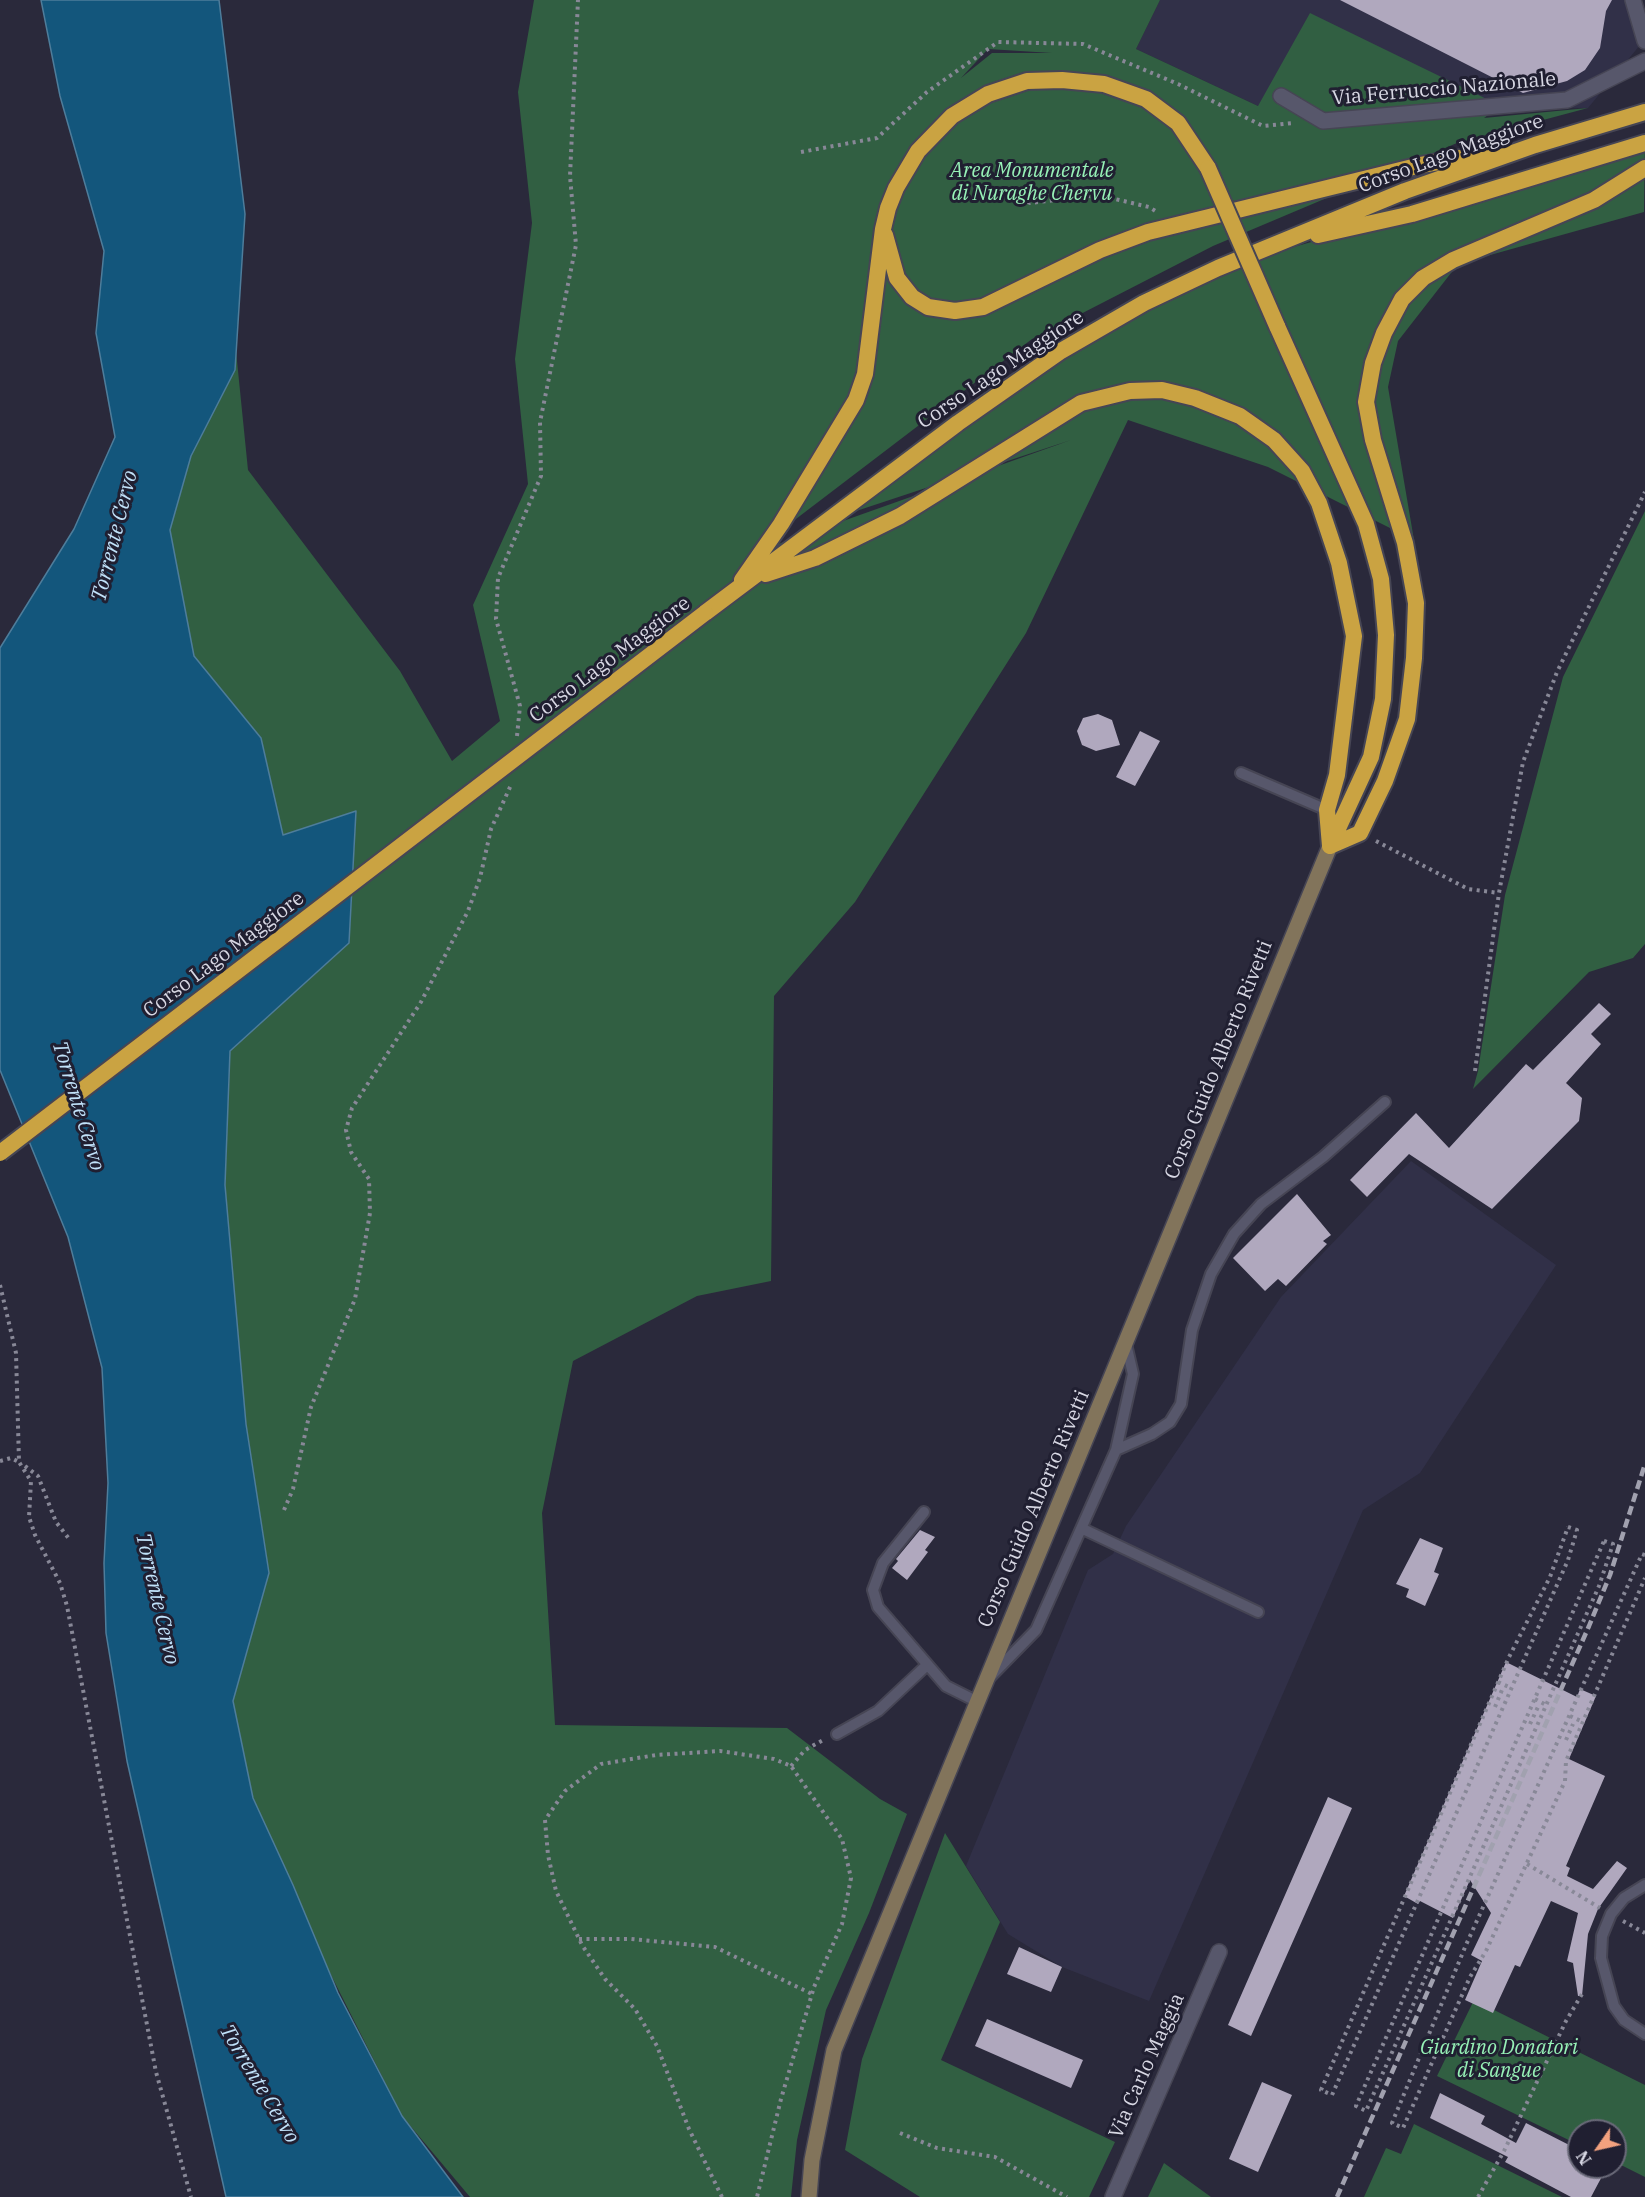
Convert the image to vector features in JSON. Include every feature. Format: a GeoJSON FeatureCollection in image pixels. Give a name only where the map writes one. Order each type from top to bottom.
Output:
{"type":"FeatureCollection","features":[{"type":"Feature","properties":{"kind":"highway"},"geometry":{"type":"LineString","coordinates":[[732,593],[781,524],[856,400],[865,374],[883,229],[896,188],[918,151],[946,123],[988,94],[1027,81],[1062,80],[1104,84],[1146,99],[1178,123],[1208,168],[1366,524],[1381,579],[1386,635],[1383,699],[1371,757],[1330,846]]}},
{"type":"Feature","properties":{"kind":"highway","name":"Corso Lago Maggiore"},"geometry":{"type":"LineString","coordinates":[[0,1153],[705,613],[958,423],[1061,351],[1144,303],[1273,245],[1405,190],[1535,145],[1645,111]]}},
{"type":"Feature","properties":{"kind":"highway","name":"Corso Lago Maggiore"},"geometry":{"type":"LineString","coordinates":[[1273,245],[1412,214],[1645,142]]}},
{"type":"Feature","properties":{"kind":"highway"},"geometry":{"type":"LineString","coordinates":[[883,229],[897,278],[912,297],[928,307],[955,311],[983,307],[1100,250],[1174,225],[1421,165],[1535,145]]}},
{"type":"Feature","properties":{"kind":"highway"},"geometry":{"type":"LineString","coordinates":[[1330,846],[1360,832],[1386,781],[1407,719],[1414,658],[1416,603],[1405,543],[1372,440],[1366,402],[1372,363],[1384,333],[1402,299],[1423,278],[1453,260],[1594,200],[1645,168]]}},
{"type":"Feature","properties":{"kind":"highway"},"geometry":{"type":"LineString","coordinates":[[751,580],[815,558],[900,516],[1081,404],[1130,391],[1162,390],[1195,398],[1240,416],[1274,440],[1302,471],[1319,503],[1339,563],[1354,636],[1337,775],[1327,810],[1330,846]]}},
{"type":"Feature","properties":{"kind":"main road","name":"Corso Guido Alberto Rivetti"},"geometry":{"type":"LineString","coordinates":[[809,2197],[812,2160],[834,2050],[1330,846]]}},
{"type":"Feature","properties":{"kind":"street"},"geometry":{"type":"LineString","coordinates":[[1633,0],[1645,41]]}},
{"type":"Feature","properties":{"kind":"street","name":"Via Ferruccio Nazionale"},"geometry":{"type":"LineString","coordinates":[[1281,96],[1323,121],[1567,100],[1645,61]]}},
{"type":"Feature","properties":{"kind":"street","name":"Via Carlo Maggia"},"geometry":{"type":"LineString","coordinates":[[1113,2197],[1219,1953]]}},
{"type":"Feature","properties":{"kind":"lane"},"geometry":{"type":"LineString","coordinates":[[1241,773],[1327,810]]}},
{"type":"Feature","properties":{"kind":"lane"},"geometry":{"type":"LineString","coordinates":[[1116,1450],[1152,1434],[1170,1422],[1181,1404],[1192,1330],[1211,1274],[1234,1234],[1261,1204],[1323,1157],[1385,1102]]}},
{"type":"Feature","properties":{"kind":"lane"},"geometry":{"type":"LineString","coordinates":[[983,1685],[1036,1630],[1083,1529],[1116,1450],[1133,1374],[1126,1344]]}},
{"type":"Feature","properties":{"kind":"lane"},"geometry":{"type":"LineString","coordinates":[[924,1512],[883,1563],[873,1590],[878,1607],[946,1686],[976,1701]]}},
{"type":"Feature","properties":{"kind":"lane"},"geometry":{"type":"LineString","coordinates":[[1083,1529],[1258,1612]]}},
{"type":"Feature","properties":{"kind":"lane"},"geometry":{"type":"LineString","coordinates":[[837,1734],[878,1711],[927,1665]]}},
{"type":"Feature","properties":{"kind":"lane"},"geometry":{"type":"LineString","coordinates":[[1645,1885],[1624,1898],[1611,1914],[1602,1936],[1601,1958],[1614,2006],[1624,2020],[1645,2034]]}},
{"type":"Feature","properties":{"kind":"path"},"geometry":{"type":"LineString","coordinates":[[516,741],[520,706],[496,619],[498,578],[541,476],[540,422],[576,245],[570,176],[578,0]]}},
{"type":"Feature","properties":{"kind":"path"},"geometry":{"type":"LineString","coordinates":[[1007,194],[1030,203],[1098,195],[1149,207],[1174,225]]}},
{"type":"Feature","properties":{"kind":"path"},"geometry":{"type":"LineString","coordinates":[[1475,1071],[1499,893],[1523,762],[1557,672],[1645,492]]}},
{"type":"Feature","properties":{"kind":"path"},"geometry":{"type":"LineString","coordinates":[[284,1510],[294,1489],[311,1407],[355,1299],[370,1213],[369,1179],[351,1152],[346,1130],[352,1108],[421,1002],[468,911],[480,878],[491,829],[511,787],[512,775]]}},
{"type":"Feature","properties":{"kind":"path"},"geometry":{"type":"LineString","coordinates":[[1360,832],[1468,889],[1499,893]]}},
{"type":"Feature","properties":{"kind":"path"},"geometry":{"type":"LineString","coordinates":[[0,1285],[16,1353],[19,1462],[31,1481],[29,1516],[35,1535],[60,1583],[66,1606],[156,2073],[191,2197]]}},
{"type":"Feature","properties":{"kind":"path"},"geometry":{"type":"LineString","coordinates":[[0,1461],[11,1458],[38,1476],[56,1522],[70,1540]]}},
{"type":"Feature","properties":{"kind":"path"},"geometry":{"type":"LineString","coordinates":[[1568,1527],[1577,1530],[1568,1560],[1332,2095],[1321,2090],[1498,1682],[1550,1577],[1568,1527]]}},
{"type":"Feature","properties":{"kind":"path"},"geometry":{"type":"LineString","coordinates":[[1604,1540],[1613,1544],[1599,1586],[1366,2111],[1356,2106],[1535,1699],[1604,1540]]}},
{"type":"Feature","properties":{"kind":"path"},"geometry":{"type":"LineString","coordinates":[[1645,1555],[1642,1554],[1466,1945],[1392,2123],[1403,2128],[1470,1977],[1486,1952],[1565,1781],[1566,1761],[1645,1578]]}},
{"type":"Feature","properties":{"kind":"path"},"geometry":{"type":"LineString","coordinates":[[1498,1682],[1511,1688]]}},
{"type":"Feature","properties":{"kind":"path"},"geometry":{"type":"LineString","coordinates":[[1495,1707],[1504,1686]]}},
{"type":"Feature","properties":{"kind":"path"},"geometry":{"type":"LineString","coordinates":[[1535,1699],[1546,1704]]}},
{"type":"Feature","properties":{"kind":"path"},"geometry":{"type":"LineString","coordinates":[[1488,1704],[1502,1711]]}},
{"type":"Feature","properties":{"kind":"path"},"geometry":{"type":"LineString","coordinates":[[1530,1724],[1538,1707]]}},
{"type":"Feature","properties":{"kind":"path"},"geometry":{"type":"LineString","coordinates":[[1569,1716],[1584,1722]]}},
{"type":"Feature","properties":{"kind":"path"},"geometry":{"type":"LineString","coordinates":[[1525,1721],[1537,1727]]}},
{"type":"Feature","properties":{"kind":"path"},"geometry":{"type":"LineString","coordinates":[[1566,1740],[1573,1724]]}},
{"type":"Feature","properties":{"kind":"path"},"geometry":{"type":"LineString","coordinates":[[791,1766],[805,1750],[837,1734]]}},
{"type":"Feature","properties":{"kind":"path"},"geometry":{"type":"LineString","coordinates":[[1560,1737],[1574,1743]]}},
{"type":"Feature","properties":{"kind":"path"},"geometry":{"type":"LineString","coordinates":[[723,2197],[689,2129],[657,2046],[634,2009],[605,1979],[579,1939],[556,1891],[548,1855],[545,1820],[565,1791],[601,1764],[656,1755],[720,1751],[774,1759],[791,1766],[842,1839],[851,1878],[842,1924],[812,1994],[781,2099],[757,2197]]}},
{"type":"Feature","properties":{"kind":"path"},"geometry":{"type":"LineString","coordinates":[[1526,1864],[1611,1914]]}},
{"type":"Feature","properties":{"kind":"path"},"geometry":{"type":"LineString","coordinates":[[1622,1920],[1645,1933]]}},
{"type":"Feature","properties":{"kind":"path"},"geometry":{"type":"LineString","coordinates":[[579,1939],[631,1939],[715,1947],[812,1994]]}},
{"type":"Feature","properties":{"kind":"path"},"geometry":{"type":"LineString","coordinates":[[1478,2197],[1504,2151],[1566,2021],[1582,1994]]}},
{"type":"Feature","properties":{"kind":"path"},"geometry":{"type":"LineString","coordinates":[[900,2133],[937,2148],[996,2157],[1067,2197]]}},
{"type":"Feature","properties":{"kind":"shaded area"},"geometry":{"type":"Polygon","coordinates":[[[1160,0],[1633,0],[1645,39],[1588,108],[1258,106],[1136,49],[1160,0]]]}},
{"type":"Feature","properties":{"kind":"shaded area"},"geometry":{"type":"Polygon","coordinates":[[[1411,1161],[1556,1265],[1420,1473],[1363,1510],[1149,2001],[1062,1967],[1008,1934],[966,1866],[1088,1570],[1113,1554],[1126,1526],[1281,1297],[1411,1161]]]}},
{"type":"Feature","properties":{"kind":"green space","name":"Area Monumentale di Nuraghe Chervu"},"geometry":{"type":"Polygon","coordinates":[[[534,0],[1160,0],[1136,49],[1258,106],[1310,13],[1501,106],[1484,118],[1588,108],[1457,143],[1213,246],[1032,339],[750,554],[1071,440],[829,520],[1061,351],[1218,268],[1412,214],[1645,142],[1644,212],[1458,264],[1398,341],[1388,387],[1414,540],[1268,467],[1128,420],[1026,633],[855,902],[774,996],[771,1281],[697,1296],[573,1361],[542,1513],[555,1725],[787,1728],[880,1799],[907,1814],[869,1913],[826,2010],[797,2140],[791,2197],[470,2197],[402,2116],[327,1967],[253,1798],[233,1701],[269,1573],[246,1424],[225,1185],[230,1051],[349,943],[356,812],[283,835],[261,738],[194,656],[170,530],[191,456],[235,370],[236,351],[248,470],[400,671],[452,761],[500,721],[473,605],[528,484],[515,359],[532,223],[518,92],[534,0]],[[988,49],[961,78],[992,53],[1052,53],[988,49]]]}},
{"type":"Feature","properties":{"kind":"green space"},"geometry":{"type":"Polygon","coordinates":[[[1645,511],[1645,944],[1633,958],[1589,972],[1473,1089],[1478,1071],[1505,895],[1563,677],[1645,511]]]}},
{"type":"Feature","properties":{"kind":"green space"},"geometry":{"type":"Polygon","coordinates":[[[945,1833],[1000,1922],[941,2060],[1115,2142],[1089,2197],[920,2197],[845,2150],[862,2059],[945,1833]]]}},
{"type":"Feature","properties":{"kind":"green space","name":"Giardino Donatori di Sangue"},"geometry":{"type":"Polygon","coordinates":[[[1474,2000],[1645,2085],[1645,2177],[1627,2168],[1627,2119],[1567,2119],[1567,2139],[1437,2076],[1474,2000]]]}},
{"type":"Feature","properties":{"kind":"green space"},"geometry":{"type":"Polygon","coordinates":[[[1414,2124],[1562,2197],[1364,2197],[1386,2148],[1401,2154],[1414,2124]]]}},
{"type":"Feature","properties":{"kind":"green space"},"geometry":{"type":"Polygon","coordinates":[[[1164,2163],[1211,2197],[1148,2197],[1164,2163]]]}},
{"type":"Feature","properties":{"kind":"water","name":"Torrente Cervo"},"geometry":{"type":"Polygon","coordinates":[[[41,0],[219,0],[245,214],[235,370],[191,456],[170,530],[194,656],[261,738],[283,835],[356,811],[349,943],[230,1051],[225,1185],[246,1424],[269,1573],[233,1701],[253,1798],[293,1885],[338,1993],[402,2116],[463,2197],[226,2197],[127,1761],[106,1633],[104,1563],[108,1483],[102,1368],[68,1237],[0,1070],[0,648],[74,529],[115,437],[96,333],[104,251],[60,96],[41,0]]]}},
{"type":"Feature","properties":{"kind":"building"},"geometry":{"type":"Polygon","coordinates":[[[1340,0],[1612,0],[1606,11],[1600,48],[1585,70],[1567,81],[1523,93],[1340,0]]]}},
{"type":"Feature","properties":{"kind":"building"},"geometry":{"type":"Polygon","coordinates":[[[1098,714],[1112,720],[1120,745],[1096,751],[1082,745],[1077,731],[1083,718],[1098,714]]]}},
{"type":"Feature","properties":{"kind":"building"},"geometry":{"type":"Polygon","coordinates":[[[1140,731],[1160,741],[1135,786],[1116,777],[1140,731]]]}},
{"type":"Feature","properties":{"kind":"building"},"geometry":{"type":"Polygon","coordinates":[[[1599,1003],[1611,1014],[1591,1034],[1601,1044],[1566,1083],[1582,1098],[1579,1121],[1492,1209],[1409,1154],[1367,1197],[1350,1180],[1416,1113],[1449,1148],[1526,1064],[1533,1070],[1599,1003]]]}},
{"type":"Feature","properties":{"kind":"building"},"geometry":{"type":"Polygon","coordinates":[[[1297,1194],[1331,1235],[1323,1241],[1327,1244],[1286,1286],[1278,1279],[1265,1291],[1233,1258],[1297,1194]]]}},
{"type":"Feature","properties":{"kind":"building"},"geometry":{"type":"Polygon","coordinates":[[[920,1530],[935,1537],[925,1550],[928,1552],[907,1580],[892,1568],[898,1561],[896,1559],[920,1530]]]}},
{"type":"Feature","properties":{"kind":"building"},"geometry":{"type":"Polygon","coordinates":[[[1420,1538],[1443,1548],[1434,1572],[1439,1574],[1425,1606],[1406,1597],[1409,1589],[1396,1584],[1420,1538]]]}},
{"type":"Feature","properties":{"kind":"building"},"geometry":{"type":"Polygon","coordinates":[[[1506,1662],[1577,1697],[1580,1689],[1596,1696],[1569,1759],[1605,1776],[1566,1866],[1570,1868],[1567,1876],[1593,1889],[1617,1861],[1627,1868],[1598,1909],[1588,1934],[1582,1996],[1578,1996],[1573,1963],[1567,1961],[1578,1913],[1551,1901],[1520,1967],[1515,1965],[1493,2013],[1465,2000],[1482,1961],[1471,1955],[1491,1913],[1470,1880],[1453,1918],[1420,1901],[1418,1904],[1404,1896],[1506,1662]]]}},
{"type":"Feature","properties":{"kind":"building"},"geometry":{"type":"Polygon","coordinates":[[[1328,1797],[1352,1808],[1251,2036],[1228,2025],[1328,1797]]]}},
{"type":"Feature","properties":{"kind":"building"},"geometry":{"type":"Polygon","coordinates":[[[1019,1947],[1062,1967],[1051,1992],[1007,1974],[1019,1947]]]}},
{"type":"Feature","properties":{"kind":"building"},"geometry":{"type":"Polygon","coordinates":[[[987,2019],[1083,2060],[1071,2088],[975,2046],[987,2019]]]}},
{"type":"Feature","properties":{"kind":"building"},"geometry":{"type":"Polygon","coordinates":[[[1262,2082],[1292,2095],[1258,2172],[1229,2159],[1262,2082]]]}},
{"type":"Feature","properties":{"kind":"building"},"geometry":{"type":"Polygon","coordinates":[[[1440,2093],[1485,2116],[1481,2124],[1516,2143],[1526,2123],[1567,2144],[1567,2179],[1601,2179],[1591,2197],[1571,2197],[1505,2162],[1508,2157],[1430,2118],[1440,2093]]]}},
{"type":"Feature","properties":{"kind":"railway"},"geometry":{"type":"LineString","coordinates":[[1337,2197],[1589,1626],[1610,1575],[1645,1464]]}}]}
